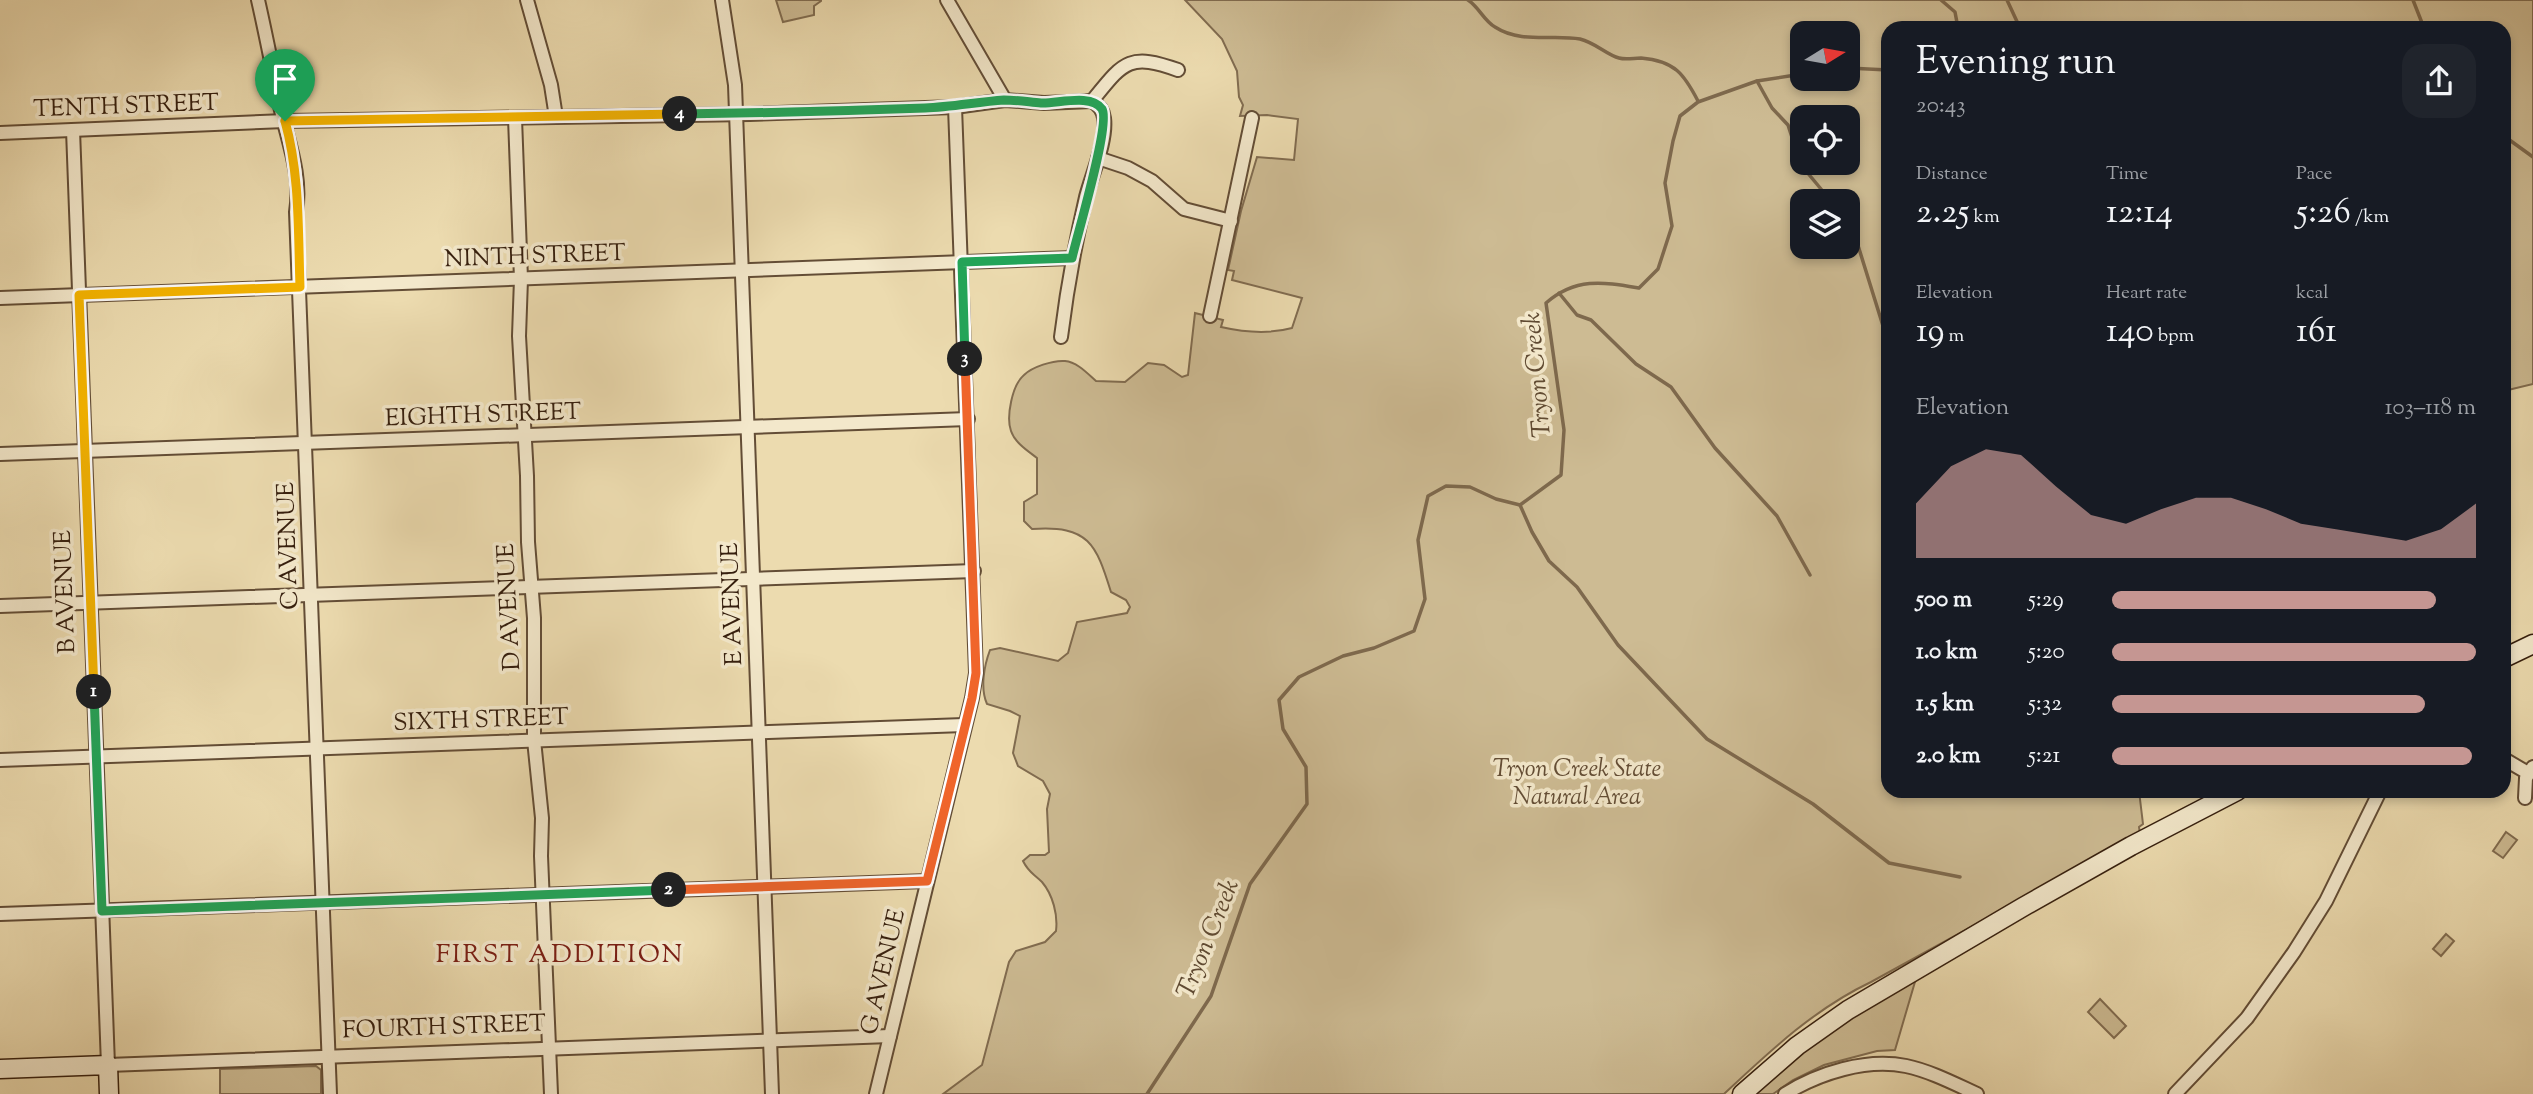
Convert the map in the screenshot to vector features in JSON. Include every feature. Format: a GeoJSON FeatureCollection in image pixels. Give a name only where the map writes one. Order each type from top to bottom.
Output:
{"type":"FeatureCollection","features":[{"type":"Feature","properties":{"kind":"main road"},"geometry":{"type":"LineString","coordinates":[[2511,654],[2533,643]]}},
{"type":"Feature","properties":{"kind":"main road"},"geometry":{"type":"LineString","coordinates":[[1742,1094],[1797,1045],[1848,1010],[2213,798]]}},
{"type":"Feature","properties":{"kind":"main road","name":"FOURTH STREET"},"geometry":{"type":"LineString","coordinates":[[0,1069],[108,1065]]}},
{"type":"Feature","properties":{"kind":"main road","name":"B AVENUE"},"geometry":{"type":"LineString","coordinates":[[108,1065],[109,1094]]}},
{"type":"Feature","properties":{"kind":"street","name":"C AVENUE"},"geometry":{"type":"LineString","coordinates":[[258,0],[298,183],[296,212],[330,1094]]}},
{"type":"Feature","properties":{"kind":"street"},"geometry":{"type":"LineString","coordinates":[[527,0],[551,85],[556,117]]}},
{"type":"Feature","properties":{"kind":"street","name":"E AVENUE"},"geometry":{"type":"LineString","coordinates":[[722,0],[735,85],[772,1094]]}},
{"type":"Feature","properties":{"kind":"street"},"geometry":{"type":"LineString","coordinates":[[947,0],[1005,100]]}},
{"type":"Feature","properties":{"kind":"street"},"geometry":{"type":"LineString","coordinates":[[1060,337],[1072,258],[1098,158],[1104,116],[1101,108],[1092,101],[1119,70],[1127,65],[1152,61],[1178,70]]}},
{"type":"Feature","properties":{"kind":"street","name":"TENTH STREET"},"geometry":{"type":"LineString","coordinates":[[0,133],[285,121],[955,107],[1005,100],[1044,103],[1092,101]]}},
{"type":"Feature","properties":{"kind":"street","name":"G AVENUE"},"geometry":{"type":"LineString","coordinates":[[876,1094],[976,673],[955,107]]}},
{"type":"Feature","properties":{"kind":"street","name":"D AVENUE"},"geometry":{"type":"LineString","coordinates":[[515,118],[521,279],[519,336],[536,689],[534,740],[542,818],[541,856],[551,1094]]}},
{"type":"Feature","properties":{"kind":"street"},"geometry":{"type":"LineString","coordinates":[[1210,316],[1252,118]]}},
{"type":"Feature","properties":{"kind":"street","name":"B AVENUE"},"geometry":{"type":"LineString","coordinates":[[73,130],[108,1065]]}},
{"type":"Feature","properties":{"kind":"street"},"geometry":{"type":"LineString","coordinates":[[1098,158],[1128,168],[1152,181],[1184,209],[1231,221]]}},
{"type":"Feature","properties":{"kind":"street","name":"NINTH STREET"},"geometry":{"type":"LineString","coordinates":[[0,298],[1072,258]]}},
{"type":"Feature","properties":{"kind":"street","name":"EIGHTH STREET"},"geometry":{"type":"LineString","coordinates":[[0,454],[968,419]]}},
{"type":"Feature","properties":{"kind":"street"},"geometry":{"type":"LineString","coordinates":[[0,606],[974,571]]}},
{"type":"Feature","properties":{"kind":"street","name":"SIXTH STREET"},"geometry":{"type":"LineString","coordinates":[[0,760],[964,725]]}},
{"type":"Feature","properties":{"kind":"street"},"geometry":{"type":"LineString","coordinates":[[2511,762],[2530,770],[2524,787],[2525,799]]}},
{"type":"Feature","properties":{"kind":"street"},"geometry":{"type":"LineString","coordinates":[[2175,1094],[2248,1018],[2304,937],[2330,895],[2377,798]]}},
{"type":"Feature","properties":{"kind":"street"},"geometry":{"type":"LineString","coordinates":[[0,914],[927,881]]}},
{"type":"Feature","properties":{"kind":"street","name":"FOURTH STREET"},"geometry":{"type":"LineString","coordinates":[[108,1065],[890,1036]]}},
{"type":"Feature","properties":{"kind":"street"},"geometry":{"type":"LineString","coordinates":[[1785,1094],[1815,1078],[1867,1065],[1905,1066],[1977,1094]]}},
{"type":"Feature","properties":{"kind":"green space"},"geometry":{"type":"Polygon","coordinates":[[[776,0],[821,1],[814,6],[814,15],[783,22],[776,0]]]}},
{"type":"Feature","properties":{"kind":"green space","name":"Tryon Creek State Natural Area"},"geometry":{"type":"Polygon","coordinates":[[[1185,0],[2533,0],[2533,384],[2511,389],[2511,21],[1881,21],[1881,798],[2140,798],[2143,824],[2139,827],[2140,834],[1830,1005],[1775,1047],[1724,1094],[943,1094],[982,1065],[1009,962],[1016,951],[1045,942],[1056,931],[1052,899],[1042,882],[1029,871],[1023,861],[1030,855],[1045,855],[1049,852],[1047,809],[1050,794],[1043,781],[1018,766],[1013,753],[1020,716],[987,704],[984,677],[990,650],[1000,648],[1058,661],[1068,653],[1077,622],[1127,613],[1130,607],[1126,600],[1111,592],[1100,561],[1087,541],[1066,530],[1032,529],[1024,521],[1024,502],[1037,494],[1037,458],[1019,443],[1011,431],[1010,410],[1013,393],[1020,380],[1032,369],[1060,361],[1078,366],[1096,381],[1125,382],[1148,363],[1164,365],[1182,377],[1188,375],[1195,313],[1223,320],[1221,327],[1229,329],[1257,332],[1292,328],[1302,298],[1232,280],[1234,271],[1228,270],[1257,157],[1294,160],[1298,119],[1267,115],[1240,116],[1243,105],[1239,97],[1237,71],[1222,39],[1185,0]]]}},
{"type":"Feature","properties":{"kind":"green space"},"geometry":{"type":"Polygon","coordinates":[[[2506,832],[2517,840],[2503,858],[2493,851],[2506,832]]]}},
{"type":"Feature","properties":{"kind":"green space"},"geometry":{"type":"Polygon","coordinates":[[[2446,934],[2454,941],[2441,956],[2433,949],[2446,934]]]}},
{"type":"Feature","properties":{"kind":"green space"},"geometry":{"type":"Polygon","coordinates":[[[1917,975],[1895,1050],[1877,1051],[1824,1065],[1793,1080],[1773,1094],[1747,1094],[1783,1063],[1917,975]]]}},
{"type":"Feature","properties":{"kind":"green space"},"geometry":{"type":"Polygon","coordinates":[[[2100,999],[2126,1026],[2114,1038],[2088,1012],[2100,999]]]}},
{"type":"Feature","properties":{"kind":"green space"},"geometry":{"type":"Polygon","coordinates":[[[316,1066],[321,1070],[321,1094],[220,1094],[220,1069],[316,1066]]]}},
{"type":"Feature","properties":{"kind":"waterway"},"geometry":{"type":"LineString","coordinates":[[1468,0],[1491,24],[1505,32],[1526,37],[1580,39],[1619,58],[1662,62],[1683,76],[1698,101]]}},
{"type":"Feature","properties":{"kind":"waterway"},"geometry":{"type":"LineString","coordinates":[[1941,0],[1955,12],[1957,21]]}},
{"type":"Feature","properties":{"kind":"waterway","name":"Tryon Creek"},"geometry":{"type":"LineString","coordinates":[[2007,0],[2017,21]]}},
{"type":"Feature","properties":{"kind":"waterway"},"geometry":{"type":"LineString","coordinates":[[2413,0],[2421,21]]}},
{"type":"Feature","properties":{"kind":"waterway","name":"Tryon Creek"},"geometry":{"type":"LineString","coordinates":[[1860,69],[1881,70]]}},
{"type":"Feature","properties":{"kind":"waterway","name":"Tryon Creek"},"geometry":{"type":"LineString","coordinates":[[1147,1094],[1211,996],[1250,884],[1307,804],[1306,767],[1283,729],[1279,700],[1299,677],[1343,656],[1374,648],[1414,631],[1425,599],[1418,540],[1428,496],[1446,486],[1470,487],[1496,499],[1520,505],[1561,475],[1564,430],[1546,303],[1579,285],[1602,283],[1639,288],[1658,269],[1672,226],[1665,183],[1680,116],[1698,102],[1757,81],[1790,76]]}},
{"type":"Feature","properties":{"kind":"waterway"},"geometry":{"type":"LineString","coordinates":[[1757,81],[1772,108],[1788,125],[1801,165],[1821,189]]}},
{"type":"Feature","properties":{"kind":"waterway"},"geometry":{"type":"LineString","coordinates":[[2511,141],[2533,157]]}},
{"type":"Feature","properties":{"kind":"waterway"},"geometry":{"type":"LineString","coordinates":[[1860,252],[1881,319]]}},
{"type":"Feature","properties":{"kind":"waterway"},"geometry":{"type":"LineString","coordinates":[[1559,293],[1577,315],[1591,320],[1636,364],[1671,387],[1715,448],[1777,516],[1810,575]]}},
{"type":"Feature","properties":{"kind":"waterway"},"geometry":{"type":"LineString","coordinates":[[1520,505],[1549,561],[1577,587],[1618,645],[1707,739],[1813,804],[1889,863],[1960,877]]}},
{"type":"Feature","properties":{"kind":"district","name":"FIRST ADDITION"},"geometry":{"type":"Point","coordinates":[560,955]}},
{"type":"Feature","properties":{"kind":"route"},"geometry":{"type":"LineString","coordinates":[[1005,100],[1044,103],[1081,100],[1092,101],[1101,108],[1105,121],[1098,158],[1072,258],[962,262],[976,673],[927,881],[102,911],[79,295],[300,287],[296,212],[298,183],[285,121],[750,114],[955,107],[1005,100]]}}]}
